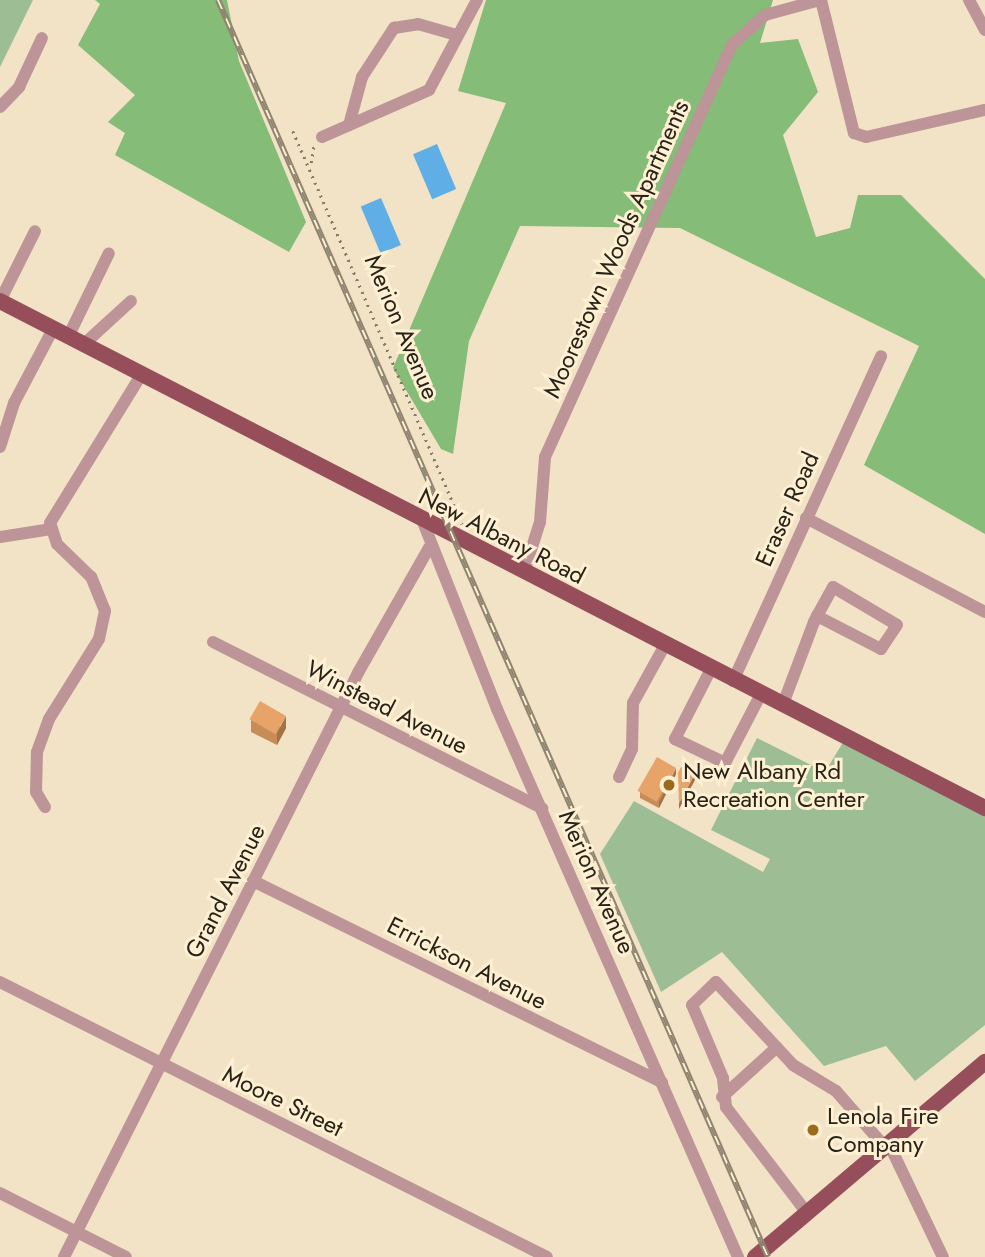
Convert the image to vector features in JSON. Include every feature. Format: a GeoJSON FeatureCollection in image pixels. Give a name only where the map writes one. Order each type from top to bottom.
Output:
{"type":"FeatureCollection","features":[{"type":"Feature","properties":{"kind":"main road","name":"New Albany Road"},"geometry":{"type":"LineString","coordinates":[[0,301],[456,540],[524,572],[985,808]]}},
{"type":"Feature","properties":{"kind":"main road"},"geometry":{"type":"LineString","coordinates":[[755,1257],[985,1062]]}},
{"type":"Feature","properties":{"kind":"street"},"geometry":{"type":"LineString","coordinates":[[322,137],[429,90],[477,0]]}},
{"type":"Feature","properties":{"kind":"street","name":"Moorestown Woods Apartments"},"geometry":{"type":"LineString","coordinates":[[524,572],[540,522],[545,457],[732,45],[765,15],[820,0],[854,133],[866,137],[985,110]]}},
{"type":"Feature","properties":{"kind":"street"},"geometry":{"type":"LineString","coordinates":[[970,0],[985,30]]}},
{"type":"Feature","properties":{"kind":"street"},"geometry":{"type":"LineString","coordinates":[[349,125],[362,77],[394,28],[418,23],[456,35]]}},
{"type":"Feature","properties":{"kind":"street"},"geometry":{"type":"LineString","coordinates":[[0,107],[19,87],[42,38]]}},
{"type":"Feature","properties":{"kind":"street"},"geometry":{"type":"LineString","coordinates":[[0,301],[35,231]]}},
{"type":"Feature","properties":{"kind":"street"},"geometry":{"type":"LineString","coordinates":[[68,337],[108,253]]}},
{"type":"Feature","properties":{"kind":"street"},"geometry":{"type":"LineString","coordinates":[[83,345],[131,301]]}},
{"type":"Feature","properties":{"kind":"street"},"geometry":{"type":"LineString","coordinates":[[0,447],[14,403],[53,329]]}},
{"type":"Feature","properties":{"kind":"street","name":"Eraser Road"},"geometry":{"type":"LineString","coordinates":[[733,681],[881,356]]}},
{"type":"Feature","properties":{"kind":"street"},"geometry":{"type":"LineString","coordinates":[[45,807],[36,792],[37,752],[50,719],[99,639],[105,611],[91,577],[64,553],[51,529],[64,495],[141,374]]}},
{"type":"Feature","properties":{"kind":"street"},"geometry":{"type":"LineString","coordinates":[[806,518],[985,612]]}},
{"type":"Feature","properties":{"kind":"street","name":"Merion Avenue"},"geometry":{"type":"LineString","coordinates":[[423,522],[429,548],[738,1257]]}},
{"type":"Feature","properties":{"kind":"street"},"geometry":{"type":"LineString","coordinates":[[0,537],[51,529]]}},
{"type":"Feature","properties":{"kind":"street","name":"Grand Avenue"},"geometry":{"type":"LineString","coordinates":[[64,1257],[341,709],[429,548]]}},
{"type":"Feature","properties":{"kind":"street"},"geometry":{"type":"LineString","coordinates":[[783,704],[817,616],[833,587],[897,625],[881,649],[817,616]]}},
{"type":"Feature","properties":{"kind":"street","name":"Winstead Avenue"},"geometry":{"type":"LineString","coordinates":[[213,642],[341,709],[542,808]]}},
{"type":"Feature","properties":{"kind":"street"},"geometry":{"type":"LineString","coordinates":[[619,777],[632,749],[633,703],[665,645]]}},
{"type":"Feature","properties":{"kind":"street"},"geometry":{"type":"LineString","coordinates":[[710,669],[675,739],[687,745],[725,763],[761,694]]}},
{"type":"Feature","properties":{"kind":"street","name":"Errickson Avenue"},"geometry":{"type":"LineString","coordinates":[[253,881],[662,1082]]}},
{"type":"Feature","properties":{"kind":"street","name":"Moore Street"},"geometry":{"type":"LineString","coordinates":[[0,982],[547,1257]]}},
{"type":"Feature","properties":{"kind":"street"},"geometry":{"type":"LineString","coordinates":[[807,1213],[722,1097],[723,1078],[693,1002],[720,983],[804,1074],[836,1091],[887,1146],[943,1257]]}},
{"type":"Feature","properties":{"kind":"street"},"geometry":{"type":"LineString","coordinates":[[722,1097],[777,1047]]}},
{"type":"Feature","properties":{"kind":"street"},"geometry":{"type":"LineString","coordinates":[[0,1194],[126,1257]]}},
{"type":"Feature","properties":{"kind":"path","name":"Merion Avenue"},"geometry":{"type":"LineString","coordinates":[[293,131],[311,167],[463,522],[456,540]]}},
{"type":"Feature","properties":{"kind":"path"},"geometry":{"type":"LineString","coordinates":[[311,167],[310,148],[322,137]]}},
{"type":"Feature","properties":{"kind":"green space"},"geometry":{"type":"Polygon","coordinates":[[[0,0],[33,0],[0,67],[0,0]]]}},
{"type":"Feature","properties":{"kind":"green space"},"geometry":{"type":"Polygon","coordinates":[[[95,0],[227,0],[239,61],[306,222],[289,252],[115,155],[125,133],[108,122],[135,95],[78,45],[100,4],[95,0]]]}},
{"type":"Feature","properties":{"kind":"green space"},"geometry":{"type":"Polygon","coordinates":[[[486,0],[773,0],[760,43],[798,39],[818,92],[783,135],[816,237],[850,228],[858,195],[901,195],[985,279],[985,534],[864,465],[919,346],[680,228],[520,226],[469,341],[453,454],[441,449],[393,368],[506,103],[458,91],[486,0]]]}},
{"type":"Feature","properties":{"kind":"green space"},"geometry":{"type":"Polygon","coordinates":[[[757,738],[825,772],[845,739],[985,810],[985,1025],[915,1081],[886,1046],[824,1066],[722,952],[661,992],[600,854],[634,801],[763,872],[770,859],[711,830],[757,738]]]}},
{"type":"Feature","properties":{"kind":"water"},"geometry":{"type":"Polygon","coordinates":[[[437,144],[456,189],[432,199],[413,154],[437,144]]]}},
{"type":"Feature","properties":{"kind":"water"},"geometry":{"type":"Polygon","coordinates":[[[381,198],[401,245],[381,254],[361,207],[381,198]]]}},
{"type":"Feature","properties":{"kind":"building"},"geometry":{"type":"Polygon","coordinates":[[[260,701],[286,716],[275,734],[250,719],[260,701]]]}},
{"type":"Feature","properties":{"kind":"building"},"geometry":{"type":"Polygon","coordinates":[[[657,757],[676,768],[657,802],[638,791],[657,757]]]}},
{"type":"Feature","properties":{"kind":"building"},"geometry":{"type":"Polygon","coordinates":[[[681,767],[695,774],[679,803],[678,773],[681,767]]]}},
{"type":"Feature","properties":{"kind":"railway"},"geometry":{"type":"LineString","coordinates":[[218,0],[768,1257]]}},
{"type":"Feature","properties":{"kind":"place","name":"New Albany Rd Recreation Center"},"geometry":{"type":"Point","coordinates":[669,785]}},
{"type":"Feature","properties":{"kind":"place","name":"Lenola Fire Company"},"geometry":{"type":"Point","coordinates":[813,1130]}}]}
